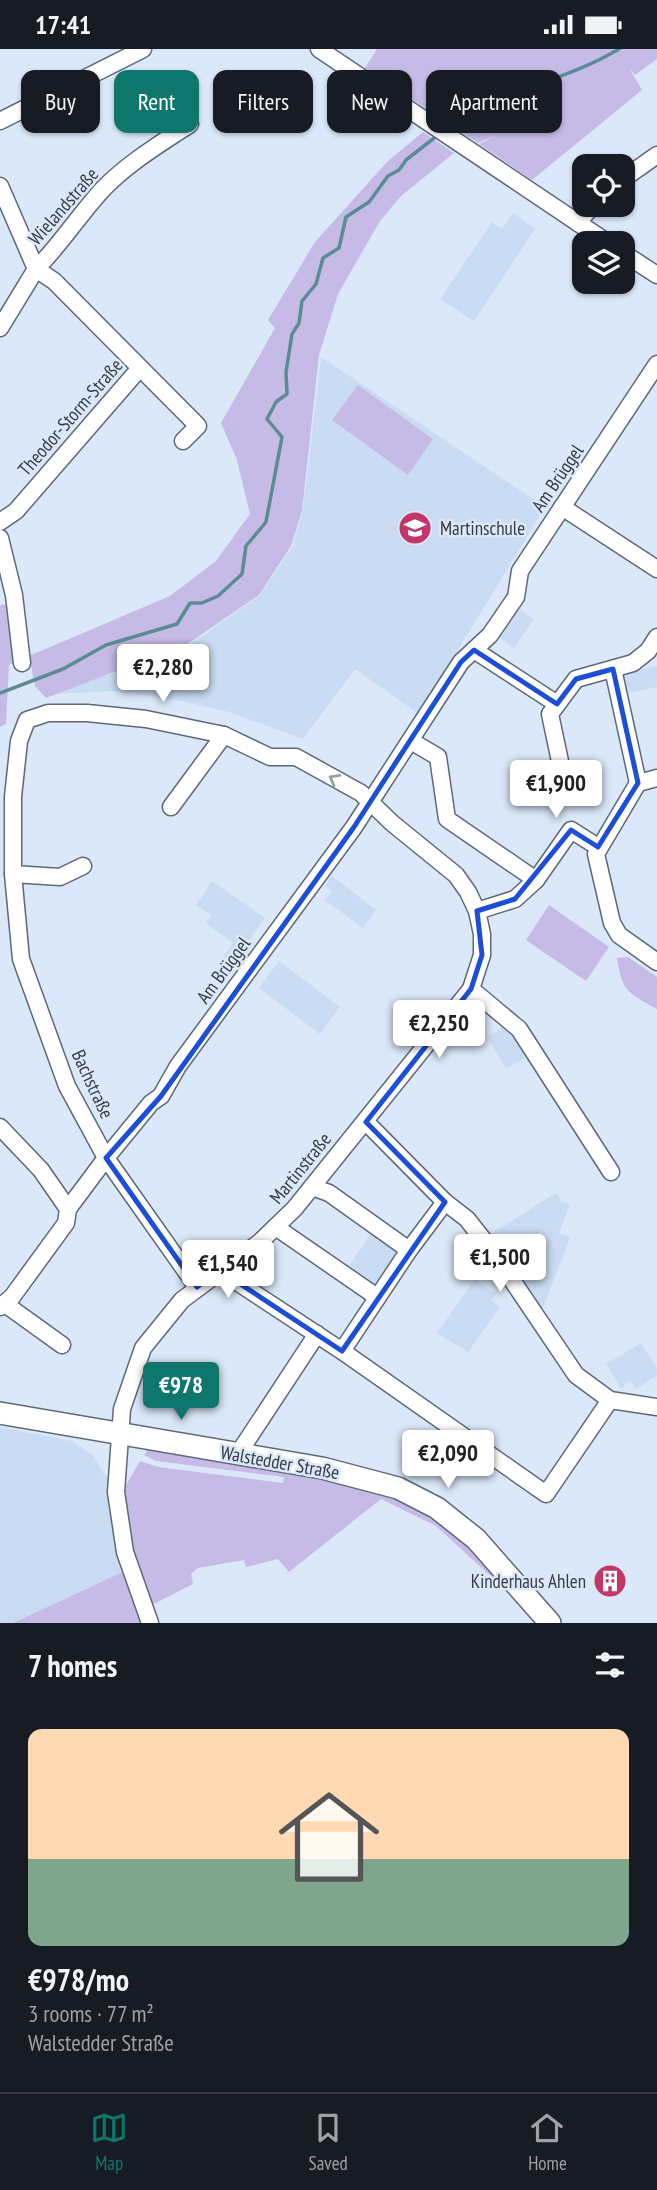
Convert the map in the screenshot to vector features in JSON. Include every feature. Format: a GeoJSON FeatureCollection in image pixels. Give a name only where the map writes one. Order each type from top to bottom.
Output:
{"type":"FeatureCollection","features":[{"type":"Feature","properties":{"kind":"main road","name":"Walstedder Straße"},"geometry":{"type":"LineString","coordinates":[[0,1413],[374,1480],[422,1499],[451,1517],[475,1539],[550,1623]]}},
{"type":"Feature","properties":{"kind":"street"},"geometry":{"type":"LineString","coordinates":[[0,121],[143,49]]}},
{"type":"Feature","properties":{"kind":"street"},"geometry":{"type":"LineString","coordinates":[[319,49],[590,231]]}},
{"type":"Feature","properties":{"kind":"street","name":"Wielandstraße"},"geometry":{"type":"LineString","coordinates":[[0,328],[36,268],[54,251],[105,187],[131,164],[177,133]]}},
{"type":"Feature","properties":{"kind":"street"},"geometry":{"type":"LineString","coordinates":[[635,171],[657,155]]}},
{"type":"Feature","properties":{"kind":"street"},"geometry":{"type":"LineString","coordinates":[[0,186],[36,268]]}},
{"type":"Feature","properties":{"kind":"street"},"geometry":{"type":"LineString","coordinates":[[578,223],[583,217]]}},
{"type":"Feature","properties":{"kind":"street"},"geometry":{"type":"LineString","coordinates":[[635,261],[657,275]]}},
{"type":"Feature","properties":{"kind":"street","name":"Theodor-Storm-Straße"},"geometry":{"type":"LineString","coordinates":[[36,268],[54,281],[198,426],[183,441]]}},
{"type":"Feature","properties":{"kind":"street","name":"Am Brüggel"},"geometry":{"type":"LineString","coordinates":[[3,1305],[66,1223],[68,1209],[106,1158],[151,1103],[161,1096],[178,1066],[370,803],[461,662],[490,635],[516,597],[520,571],[657,364]]}},
{"type":"Feature","properties":{"kind":"street","name":"Theodor-Storm-Straße"},"geometry":{"type":"LineString","coordinates":[[0,522],[16,511],[141,368]]}},
{"type":"Feature","properties":{"kind":"street"},"geometry":{"type":"LineString","coordinates":[[562,507],[657,569]]}},
{"type":"Feature","properties":{"kind":"street"},"geometry":{"type":"LineString","coordinates":[[0,538],[14,595],[22,663]]}},
{"type":"Feature","properties":{"kind":"street"},"geometry":{"type":"LineString","coordinates":[[561,766],[550,714],[576,679],[633,663],[654,648]]}},
{"type":"Feature","properties":{"kind":"street"},"geometry":{"type":"LineString","coordinates":[[474,650],[557,705]]}},
{"type":"Feature","properties":{"kind":"street"},"geometry":{"type":"LineString","coordinates":[[613,669],[638,783]]}},
{"type":"Feature","properties":{"kind":"street","name":"Martinstraße"},"geometry":{"type":"LineString","coordinates":[[31,717],[48,713],[99,714],[146,719],[224,735],[270,757],[296,757],[360,793],[456,876],[477,911],[482,955],[471,989],[366,1122],[277,1228],[197,1287],[166,1316],[143,1348],[128,1384],[118,1433],[116,1492],[122,1538],[150,1623]]}},
{"type":"Feature","properties":{"kind":"street","name":"Bachstraße"},"geometry":{"type":"LineString","coordinates":[[31,717],[24,725],[19,741],[13,797],[13,874],[22,959],[67,1086],[106,1158],[197,1287]]}},
{"type":"Feature","properties":{"kind":"street"},"geometry":{"type":"LineString","coordinates":[[171,807],[224,735]]}},
{"type":"Feature","properties":{"kind":"street"},"geometry":{"type":"LineString","coordinates":[[411,741],[438,757],[447,819],[536,880]]}},
{"type":"Feature","properties":{"kind":"street"},"geometry":{"type":"LineString","coordinates":[[657,778],[638,783],[596,854],[612,923],[619,935],[657,962]]}},
{"type":"Feature","properties":{"kind":"street"},"geometry":{"type":"LineString","coordinates":[[477,911],[515,899],[536,880],[571,830],[598,847]]}},
{"type":"Feature","properties":{"kind":"street"},"geometry":{"type":"LineString","coordinates":[[13,874],[60,877],[83,866]]}},
{"type":"Feature","properties":{"kind":"street"},"geometry":{"type":"LineString","coordinates":[[471,989],[519,1029],[611,1171]]}},
{"type":"Feature","properties":{"kind":"street"},"geometry":{"type":"LineString","coordinates":[[366,1122],[445,1202],[467,1219],[494,1252],[576,1375],[610,1399],[657,1408]]}},
{"type":"Feature","properties":{"kind":"street"},"geometry":{"type":"LineString","coordinates":[[0,1127],[41,1170],[68,1209]]}},
{"type":"Feature","properties":{"kind":"street"},"geometry":{"type":"LineString","coordinates":[[312,1187],[329,1193],[409,1250]]}},
{"type":"Feature","properties":{"kind":"street"},"geometry":{"type":"LineString","coordinates":[[342,1351],[409,1250],[445,1202]]}},
{"type":"Feature","properties":{"kind":"street"},"geometry":{"type":"LineString","coordinates":[[277,1228],[377,1297]]}},
{"type":"Feature","properties":{"kind":"street"},"geometry":{"type":"LineString","coordinates":[[219,1270],[342,1351],[546,1494],[610,1399]]}},
{"type":"Feature","properties":{"kind":"street"},"geometry":{"type":"LineString","coordinates":[[3,1305],[62,1345]]}},
{"type":"Feature","properties":{"kind":"street"},"geometry":{"type":"LineString","coordinates":[[238,1454],[317,1334]]}},
{"type":"Feature","properties":{"kind":"highlighted area"},"geometry":{"type":"Polygon","coordinates":[[[474,650],[557,704],[576,679],[613,669],[638,783],[598,847],[571,830],[515,899],[477,911],[482,955],[471,989],[366,1122],[445,1202],[342,1351],[219,1270],[197,1287],[106,1158],[161,1096],[354,827],[461,662],[474,650]]]}},
{"type":"Feature","properties":{"kind":"shaded area"},"geometry":{"type":"Polygon","coordinates":[[[377,49],[657,49],[657,59],[635,75],[629,68],[642,90],[532,180],[479,144],[499,134],[478,143],[463,133],[562,133],[562,70],[426,70],[426,108],[412,99],[412,70],[365,68],[377,49]]]}},
{"type":"Feature","properties":{"kind":"shaded area"},"geometry":{"type":"Polygon","coordinates":[[[423,132],[454,153],[401,196],[380,221],[338,294],[319,355],[302,511],[291,546],[259,595],[186,645],[46,698],[35,686],[29,656],[170,596],[216,561],[250,514],[237,460],[221,423],[275,328],[268,320],[315,242],[388,161],[423,132]]]}},
{"type":"Feature","properties":{"kind":"shaded area"},"geometry":{"type":"Polygon","coordinates":[[[513,213],[535,229],[474,321],[440,299],[492,222],[502,229],[513,213]]]}},
{"type":"Feature","properties":{"kind":"shaded area","name":"Martinschule"},"geometry":{"type":"Polygon","coordinates":[[[321,357],[545,507],[419,714],[355,669],[303,739],[229,712],[173,699],[112,691],[55,694],[187,647],[260,595],[293,546],[303,510],[321,357]]]}},
{"type":"Feature","properties":{"kind":"shaded area"},"geometry":{"type":"Polygon","coordinates":[[[358,385],[433,439],[408,475],[332,420],[358,385]]]}},
{"type":"Feature","properties":{"kind":"shaded area"},"geometry":{"type":"Polygon","coordinates":[[[9,604],[17,661],[9,665],[6,724],[0,727],[0,605],[9,604]]]}},
{"type":"Feature","properties":{"kind":"shaded area"},"geometry":{"type":"Polygon","coordinates":[[[519,609],[534,619],[514,648],[500,638],[519,609]]]}},
{"type":"Feature","properties":{"kind":"shaded area"},"geometry":{"type":"Polygon","coordinates":[[[657,666],[657,687],[625,694],[621,674],[657,666]]]}},
{"type":"Feature","properties":{"kind":"shaded area"},"geometry":{"type":"Polygon","coordinates":[[[332,876],[376,910],[363,928],[325,900],[332,891],[324,886],[332,876]]]}},
{"type":"Feature","properties":{"kind":"shaded area"},"geometry":{"type":"Polygon","coordinates":[[[212,881],[265,918],[243,948],[250,954],[240,967],[224,956],[233,943],[206,923],[211,915],[196,905],[212,881]]]}},
{"type":"Feature","properties":{"kind":"shaded area"},"geometry":{"type":"Polygon","coordinates":[[[549,905],[609,947],[586,981],[526,940],[549,905]]]}},
{"type":"Feature","properties":{"kind":"shaded area"},"geometry":{"type":"Polygon","coordinates":[[[628,957],[657,977],[657,1009],[633,995],[624,985],[617,958],[628,957]]]}},
{"type":"Feature","properties":{"kind":"shaded area"},"geometry":{"type":"Polygon","coordinates":[[[279,961],[340,1007],[320,1034],[259,988],[279,961]]]}},
{"type":"Feature","properties":{"kind":"shaded area"},"geometry":{"type":"Polygon","coordinates":[[[505,1026],[526,1057],[506,1069],[487,1037],[505,1026]]]}},
{"type":"Feature","properties":{"kind":"shaded area"},"geometry":{"type":"Polygon","coordinates":[[[556,1193],[562,1202],[570,1204],[559,1233],[570,1238],[542,1311],[491,1234],[556,1193]]]}},
{"type":"Feature","properties":{"kind":"shaded area"},"geometry":{"type":"Polygon","coordinates":[[[371,1233],[398,1252],[375,1285],[349,1266],[371,1233]]]}},
{"type":"Feature","properties":{"kind":"shaded area"},"geometry":{"type":"Polygon","coordinates":[[[475,1279],[496,1294],[491,1300],[500,1307],[468,1352],[437,1333],[475,1279]]]}},
{"type":"Feature","properties":{"kind":"shaded area"},"geometry":{"type":"Polygon","coordinates":[[[641,1343],[657,1368],[657,1375],[636,1389],[630,1380],[621,1389],[606,1364],[641,1343]]]}},
{"type":"Feature","properties":{"kind":"shaded area"},"geometry":{"type":"Polygon","coordinates":[[[0,1427],[72,1441],[92,1455],[109,1481],[127,1570],[13,1623],[0,1623],[0,1427]]]}},
{"type":"Feature","properties":{"kind":"shaded area"},"geometry":{"type":"Polygon","coordinates":[[[150,1447],[296,1470],[298,1476],[304,1474],[406,1499],[469,1541],[524,1607],[436,1526],[381,1499],[289,1572],[278,1559],[246,1567],[244,1560],[198,1568],[191,1574],[193,1584],[148,1607],[134,1567],[123,1490],[140,1461],[158,1467],[283,1483],[284,1477],[156,1461],[144,1455],[150,1447]]]}},
{"type":"Feature","properties":{"kind":"shaded area"},"geometry":{"type":"Polygon","coordinates":[[[127,1570],[145,1623],[13,1623],[127,1570]]]}},
{"type":"Feature","properties":{"kind":"waterway"},"geometry":{"type":"LineString","coordinates":[[562,76],[619,49]]}},
{"type":"Feature","properties":{"kind":"waterway"},"geometry":{"type":"LineString","coordinates":[[0,693],[63,669],[106,645],[177,624],[190,603],[202,603],[218,596],[242,574],[246,546],[266,522],[282,437],[267,419],[276,402],[287,394],[286,372],[292,334],[299,323],[302,301],[316,284],[323,258],[339,248],[346,217],[369,202],[388,176],[399,170],[406,160],[438,135]]}},
{"type":"Feature","properties":{"kind":"place","name":"Martinschule"},"geometry":{"type":"Point","coordinates":[415,528]}},
{"type":"Feature","properties":{"kind":"place","name":"Kinderhaus Ahlen"},"geometry":{"type":"Point","coordinates":[610,1581]}}]}
